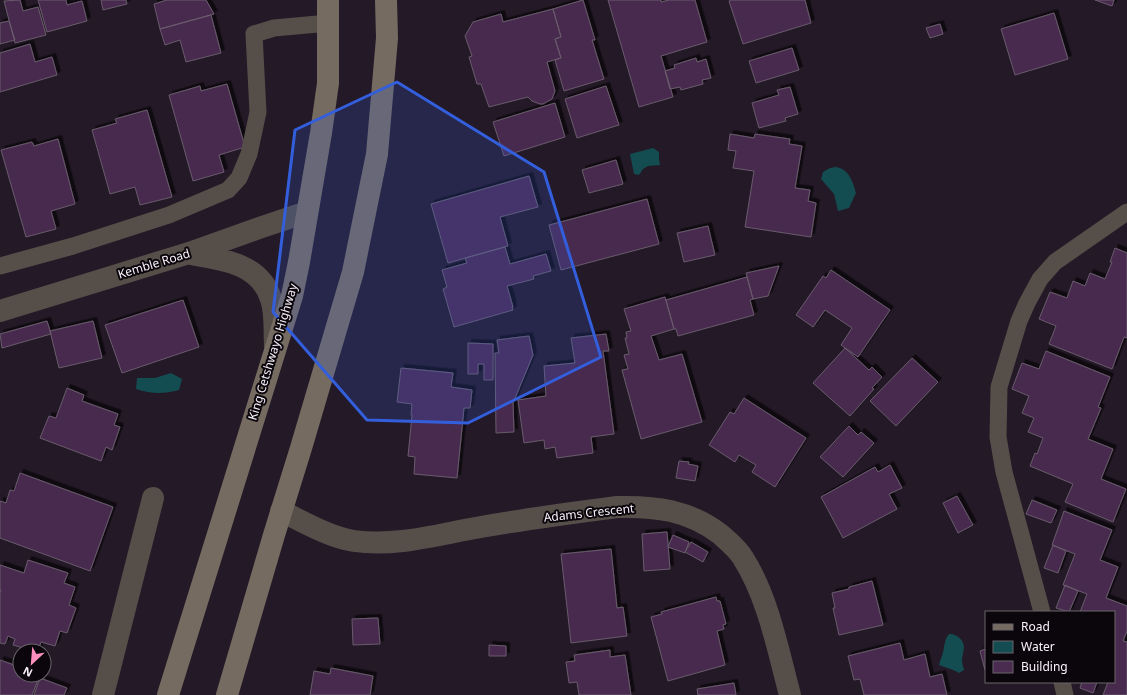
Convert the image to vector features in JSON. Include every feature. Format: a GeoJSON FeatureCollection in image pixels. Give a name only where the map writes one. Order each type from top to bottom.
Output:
{"type":"FeatureCollection","features":[{"type":"Feature","properties":{"kind":"main road","name":"King Cetshwayo Highway"},"geometry":{"type":"LineString","coordinates":[[168,695],[292,296],[321,133],[328,83],[328,0]]}},
{"type":"Feature","properties":{"kind":"main road"},"geometry":{"type":"LineString","coordinates":[[227,695],[351,279],[358,249],[377,154],[387,38],[386,0]]}},
{"type":"Feature","properties":{"kind":"street","name":"Kemble Road"},"geometry":{"type":"LineString","coordinates":[[0,311],[189,253],[262,226],[307,212]]}},
{"type":"Feature","properties":{"kind":"street"},"geometry":{"type":"LineString","coordinates":[[189,253],[228,260],[245,268],[260,280],[271,298],[274,315],[275,347]]}},
{"type":"Feature","properties":{"kind":"street"},"geometry":{"type":"LineString","coordinates":[[103,695],[153,498]]}},
{"type":"Feature","properties":{"kind":"street","name":"Adams Crescent"},"geometry":{"type":"LineString","coordinates":[[281,511],[309,525],[334,535],[353,541],[372,543],[435,537],[480,527],[617,507],[665,509],[693,518],[710,527],[727,540],[743,556],[753,575],[766,609],[790,695]]}},
{"type":"Feature","properties":{"kind":"lane"},"geometry":{"type":"LineString","coordinates":[[0,266],[73,246],[169,215],[228,190],[239,178],[249,154],[258,112],[254,34],[274,28],[329,23]]}},
{"type":"Feature","properties":{"kind":"lane"},"geometry":{"type":"LineString","coordinates":[[1042,611],[1004,472],[999,444],[997,413],[999,387],[1019,321],[1040,279],[1055,262],[1127,212]]}},
{"type":"Feature","properties":{"kind":"lane"},"geometry":{"type":"LineString","coordinates":[[1062,683],[1066,695]]}},
{"type":"Feature","properties":{"kind":"highlighted area"},"geometry":{"type":"Polygon","coordinates":[[[397,82],[544,172],[601,357],[468,423],[367,420],[273,312],[295,130],[397,82]]]}},
{"type":"Feature","properties":{"kind":"water"},"geometry":{"type":"Polygon","coordinates":[[[653,148],[659,152],[660,165],[648,166],[643,169],[639,175],[634,174],[630,154],[653,148]]]}},
{"type":"Feature","properties":{"kind":"water"},"geometry":{"type":"Polygon","coordinates":[[[836,167],[847,173],[852,180],[856,193],[849,208],[838,211],[834,194],[821,179],[823,172],[830,168],[836,167]]]}},
{"type":"Feature","properties":{"kind":"water"},"geometry":{"type":"Polygon","coordinates":[[[171,373],[182,379],[179,390],[158,393],[136,389],[137,378],[155,378],[171,373]]]}},
{"type":"Feature","properties":{"kind":"water"},"geometry":{"type":"Polygon","coordinates":[[[949,634],[957,636],[964,644],[962,664],[964,670],[959,673],[939,665],[943,654],[945,640],[949,634]]]}},
{"type":"Feature","properties":{"kind":"building"},"geometry":{"type":"Polygon","coordinates":[[[20,0],[23,11],[38,7],[46,35],[15,43],[4,1],[20,0]]]}},
{"type":"Feature","properties":{"kind":"building"},"geometry":{"type":"Polygon","coordinates":[[[38,0],[66,0],[67,5],[82,1],[87,21],[47,32],[38,0]]]}},
{"type":"Feature","properties":{"kind":"building"},"geometry":{"type":"Polygon","coordinates":[[[101,0],[126,0],[127,4],[103,10],[101,0]]]}},
{"type":"Feature","properties":{"kind":"building"},"geometry":{"type":"Polygon","coordinates":[[[167,0],[206,0],[214,14],[160,29],[154,4],[167,0]]]}},
{"type":"Feature","properties":{"kind":"building"},"geometry":{"type":"Polygon","coordinates":[[[583,0],[595,40],[592,40],[604,79],[564,91],[555,60],[561,58],[555,39],[561,37],[553,9],[583,0]]]}},
{"type":"Feature","properties":{"kind":"building"},"geometry":{"type":"Polygon","coordinates":[[[608,0],[661,0],[661,2],[669,0],[695,0],[707,42],[661,56],[673,97],[639,107],[608,0]]]}},
{"type":"Feature","properties":{"kind":"building"},"geometry":{"type":"Polygon","coordinates":[[[805,0],[811,23],[743,44],[729,1],[805,0]]]}},
{"type":"Feature","properties":{"kind":"building"},"geometry":{"type":"Polygon","coordinates":[[[1095,0],[1114,0],[1112,6],[1095,0]]]}},
{"type":"Feature","properties":{"kind":"building"},"geometry":{"type":"Polygon","coordinates":[[[553,9],[561,37],[555,39],[561,58],[547,62],[555,91],[552,99],[540,104],[532,101],[528,97],[489,107],[481,84],[477,84],[469,57],[472,56],[465,36],[473,22],[501,14],[503,22],[553,9]]]}},
{"type":"Feature","properties":{"kind":"building"},"geometry":{"type":"Polygon","coordinates":[[[1054,13],[1068,59],[1015,75],[1001,29],[1054,13]]]}},
{"type":"Feature","properties":{"kind":"building"},"geometry":{"type":"Polygon","coordinates":[[[211,15],[221,53],[186,62],[180,40],[165,45],[160,29],[211,15]]]}},
{"type":"Feature","properties":{"kind":"building"},"geometry":{"type":"Polygon","coordinates":[[[9,21],[15,40],[0,44],[0,23],[9,21]]]}},
{"type":"Feature","properties":{"kind":"building"},"geometry":{"type":"Polygon","coordinates":[[[940,24],[943,34],[930,38],[926,28],[940,24]]]}},
{"type":"Feature","properties":{"kind":"building"},"geometry":{"type":"Polygon","coordinates":[[[30,44],[35,62],[52,57],[57,75],[0,92],[0,53],[30,44]]]}},
{"type":"Feature","properties":{"kind":"building"},"geometry":{"type":"Polygon","coordinates":[[[792,48],[799,70],[756,83],[749,61],[792,48]]]}},
{"type":"Feature","properties":{"kind":"building"},"geometry":{"type":"Polygon","coordinates":[[[696,58],[697,62],[706,59],[711,78],[702,80],[703,84],[681,90],[680,87],[670,89],[665,71],[675,68],[674,65],[696,58]]]}},
{"type":"Feature","properties":{"kind":"building"},"geometry":{"type":"Polygon","coordinates":[[[227,84],[245,147],[219,155],[224,172],[193,181],[169,95],[200,86],[201,91],[227,84]]]}},
{"type":"Feature","properties":{"kind":"building"},"geometry":{"type":"Polygon","coordinates":[[[606,86],[619,125],[577,138],[565,99],[606,86]]]}},
{"type":"Feature","properties":{"kind":"building"},"geometry":{"type":"Polygon","coordinates":[[[790,87],[798,114],[785,118],[786,121],[759,128],[752,103],[779,95],[777,90],[790,87]]]}},
{"type":"Feature","properties":{"kind":"building"},"geometry":{"type":"Polygon","coordinates":[[[555,103],[565,137],[504,156],[493,122],[555,103]]]}},
{"type":"Feature","properties":{"kind":"building"},"geometry":{"type":"Polygon","coordinates":[[[147,110],[172,197],[140,205],[135,187],[110,194],[92,130],[117,123],[115,119],[147,110]]]}},
{"type":"Feature","properties":{"kind":"building"},"geometry":{"type":"Polygon","coordinates":[[[730,134],[754,138],[755,134],[790,139],[789,144],[802,146],[795,188],[810,190],[808,201],[816,203],[811,237],[745,227],[754,171],[733,168],[736,151],[728,150],[730,134]]]}},
{"type":"Feature","properties":{"kind":"building"},"geometry":{"type":"Polygon","coordinates":[[[58,139],[75,204],[51,211],[56,229],[26,237],[1,150],[32,142],[34,146],[58,139]]]}},
{"type":"Feature","properties":{"kind":"building"},"geometry":{"type":"Polygon","coordinates":[[[616,160],[623,184],[589,193],[582,170],[616,160]]]}},
{"type":"Feature","properties":{"kind":"building"},"geometry":{"type":"Polygon","coordinates":[[[529,176],[538,207],[500,217],[508,246],[448,263],[431,204],[529,176]]]}},
{"type":"Feature","properties":{"kind":"building"},"geometry":{"type":"Polygon","coordinates":[[[647,199],[659,244],[561,270],[549,225],[647,199]]]}},
{"type":"Feature","properties":{"kind":"building"},"geometry":{"type":"Polygon","coordinates":[[[708,226],[715,255],[684,262],[677,233],[708,226]]]}},
{"type":"Feature","properties":{"kind":"building"},"geometry":{"type":"Polygon","coordinates":[[[505,247],[510,264],[546,254],[551,271],[533,276],[534,279],[507,286],[513,310],[454,327],[443,289],[447,287],[442,270],[467,263],[465,258],[505,247]]]}},
{"type":"Feature","properties":{"kind":"building"},"geometry":{"type":"Polygon","coordinates":[[[1115,248],[1127,253],[1127,338],[1124,337],[1112,369],[1049,344],[1056,326],[1039,319],[1050,292],[1067,298],[1073,281],[1085,286],[1090,273],[1105,279],[1112,262],[1110,262],[1115,248]]]}},
{"type":"Feature","properties":{"kind":"building"},"geometry":{"type":"Polygon","coordinates":[[[779,266],[768,296],[753,299],[746,273],[779,266]]]}},
{"type":"Feature","properties":{"kind":"building"},"geometry":{"type":"Polygon","coordinates":[[[831,270],[890,310],[858,357],[841,345],[852,328],[825,310],[813,327],[796,315],[823,276],[826,278],[831,270]]]}},
{"type":"Feature","properties":{"kind":"building"},"geometry":{"type":"Polygon","coordinates":[[[747,277],[753,299],[750,300],[754,315],[678,336],[676,329],[674,329],[666,300],[747,277]]]}},
{"type":"Feature","properties":{"kind":"building"},"geometry":{"type":"Polygon","coordinates":[[[665,297],[674,329],[651,336],[659,360],[682,354],[702,422],[641,439],[622,370],[628,369],[624,355],[629,354],[625,338],[627,338],[626,332],[631,331],[624,309],[665,297]]]}},
{"type":"Feature","properties":{"kind":"building"},"geometry":{"type":"Polygon","coordinates":[[[183,300],[199,347],[122,373],[105,325],[183,300]]]}},
{"type":"Feature","properties":{"kind":"building"},"geometry":{"type":"Polygon","coordinates":[[[47,321],[51,334],[2,348],[0,334],[47,321]]]}},
{"type":"Feature","properties":{"kind":"building"},"geometry":{"type":"Polygon","coordinates":[[[93,321],[102,358],[59,368],[50,331],[93,321]]]}},
{"type":"Feature","properties":{"kind":"building"},"geometry":{"type":"Polygon","coordinates":[[[606,334],[609,351],[603,351],[614,434],[591,437],[593,453],[557,458],[555,447],[545,449],[544,440],[524,443],[518,400],[546,396],[544,366],[575,363],[571,338],[606,334]]]}},
{"type":"Feature","properties":{"kind":"building"},"geometry":{"type":"Polygon","coordinates":[[[529,336],[533,355],[513,403],[514,432],[496,433],[495,353],[499,353],[497,340],[529,336]]]}},
{"type":"Feature","properties":{"kind":"building"},"geometry":{"type":"Polygon","coordinates":[[[468,343],[493,344],[493,380],[484,380],[484,364],[478,364],[478,374],[468,374],[468,343]]]}},
{"type":"Feature","properties":{"kind":"building"},"geometry":{"type":"Polygon","coordinates":[[[845,348],[869,370],[872,367],[882,377],[872,388],[874,389],[850,416],[813,383],[845,348]]]}},
{"type":"Feature","properties":{"kind":"building"},"geometry":{"type":"Polygon","coordinates":[[[1046,351],[1110,377],[1098,407],[1101,408],[1088,439],[1113,449],[1101,479],[1126,489],[1113,522],[1065,502],[1073,484],[1030,466],[1035,453],[1037,454],[1043,438],[1028,432],[1034,418],[1022,413],[1029,396],[1012,389],[1022,363],[1039,369],[1046,351]]]}},
{"type":"Feature","properties":{"kind":"building"},"geometry":{"type":"Polygon","coordinates":[[[912,358],[938,382],[896,426],[870,401],[912,358]]]}},
{"type":"Feature","properties":{"kind":"building"},"geometry":{"type":"Polygon","coordinates":[[[401,368],[453,373],[451,387],[472,390],[470,408],[464,408],[457,478],[414,474],[415,457],[408,456],[412,404],[397,402],[401,368]]]}},
{"type":"Feature","properties":{"kind":"building"},"geometry":{"type":"Polygon","coordinates":[[[67,388],[84,395],[82,401],[118,414],[114,425],[120,427],[112,450],[106,447],[101,461],[40,438],[49,416],[56,418],[67,388]]]}},
{"type":"Feature","properties":{"kind":"building"},"geometry":{"type":"Polygon","coordinates":[[[744,398],[806,438],[775,487],[752,472],[756,465],[739,455],[735,462],[709,445],[730,412],[734,414],[744,398]]]}},
{"type":"Feature","properties":{"kind":"building"},"geometry":{"type":"Polygon","coordinates":[[[849,426],[858,435],[861,432],[874,443],[843,477],[820,457],[849,426]]]}},
{"type":"Feature","properties":{"kind":"building"},"geometry":{"type":"Polygon","coordinates":[[[679,461],[689,462],[688,464],[698,466],[695,481],[676,478],[679,461]]]}},
{"type":"Feature","properties":{"kind":"building"},"geometry":{"type":"Polygon","coordinates":[[[890,465],[902,488],[889,494],[897,509],[843,538],[821,497],[875,467],[878,472],[890,465]]]}},
{"type":"Feature","properties":{"kind":"building"},"geometry":{"type":"Polygon","coordinates":[[[20,473],[113,507],[90,571],[0,538],[0,501],[6,503],[10,490],[14,491],[20,473]]]}},
{"type":"Feature","properties":{"kind":"building"},"geometry":{"type":"Polygon","coordinates":[[[957,496],[973,525],[958,533],[943,503],[957,496]]]}},
{"type":"Feature","properties":{"kind":"building"},"geometry":{"type":"Polygon","coordinates":[[[1032,500],[1057,510],[1051,523],[1026,514],[1032,500]]]}},
{"type":"Feature","properties":{"kind":"building"},"geometry":{"type":"Polygon","coordinates":[[[1064,511],[1112,530],[1100,560],[1118,567],[1106,598],[1127,606],[1127,631],[1123,641],[1127,642],[1127,695],[1103,695],[1108,683],[1115,683],[1115,611],[1080,611],[1087,594],[1063,585],[1075,554],[1052,545],[1064,511]]]}},
{"type":"Feature","properties":{"kind":"building"},"geometry":{"type":"Polygon","coordinates":[[[667,532],[670,569],[644,571],[642,534],[667,532]]]}},
{"type":"Feature","properties":{"kind":"building"},"geometry":{"type":"Polygon","coordinates":[[[673,535],[689,542],[685,553],[668,547],[673,535]]]}},
{"type":"Feature","properties":{"kind":"building"},"geometry":{"type":"Polygon","coordinates":[[[691,542],[708,552],[703,562],[685,552],[691,542]]]}},
{"type":"Feature","properties":{"kind":"building"},"geometry":{"type":"Polygon","coordinates":[[[1053,545],[1066,551],[1058,573],[1044,568],[1053,545]]]}},
{"type":"Feature","properties":{"kind":"building"},"geometry":{"type":"Polygon","coordinates":[[[611,549],[617,608],[623,607],[627,636],[571,643],[561,554],[611,549]]]}},
{"type":"Feature","properties":{"kind":"building"},"geometry":{"type":"Polygon","coordinates":[[[28,560],[68,573],[64,583],[75,587],[69,605],[76,608],[67,633],[60,631],[55,646],[52,645],[52,643],[41,642],[14,643],[15,639],[8,636],[5,644],[0,643],[0,565],[24,573],[28,560]]]}},
{"type":"Feature","properties":{"kind":"building"},"geometry":{"type":"Polygon","coordinates":[[[872,581],[883,625],[839,635],[833,608],[835,608],[832,593],[872,581]]]}},
{"type":"Feature","properties":{"kind":"building"},"geometry":{"type":"Polygon","coordinates":[[[1065,585],[1078,591],[1069,611],[1056,608],[1065,585]]]}},
{"type":"Feature","properties":{"kind":"building"},"geometry":{"type":"Polygon","coordinates":[[[716,597],[717,601],[720,601],[726,624],[723,625],[724,629],[717,631],[725,665],[668,681],[651,617],[662,614],[661,612],[716,597]]]}},
{"type":"Feature","properties":{"kind":"building"},"geometry":{"type":"Polygon","coordinates":[[[378,618],[380,644],[353,645],[352,619],[378,618]]]}},
{"type":"Feature","properties":{"kind":"building"},"geometry":{"type":"Polygon","coordinates":[[[900,643],[904,660],[925,654],[930,677],[942,674],[947,695],[864,695],[860,679],[854,680],[848,656],[900,643]]]}},
{"type":"Feature","properties":{"kind":"building"},"geometry":{"type":"Polygon","coordinates":[[[489,645],[506,646],[506,656],[489,656],[489,645]]]}},
{"type":"Feature","properties":{"kind":"building"},"geometry":{"type":"Polygon","coordinates":[[[985,649],[985,670],[980,651],[985,649]]]}},
{"type":"Feature","properties":{"kind":"building"},"geometry":{"type":"Polygon","coordinates":[[[610,650],[610,657],[625,655],[631,695],[579,695],[577,682],[569,683],[566,662],[575,661],[574,655],[610,650]]]}},
{"type":"Feature","properties":{"kind":"building"},"geometry":{"type":"Polygon","coordinates":[[[0,660],[12,664],[12,683],[37,683],[32,695],[0,695],[0,660]]]}},
{"type":"Feature","properties":{"kind":"building"},"geometry":{"type":"Polygon","coordinates":[[[331,668],[373,676],[370,695],[310,695],[314,671],[330,674],[331,668]]]}},
{"type":"Feature","properties":{"kind":"building"},"geometry":{"type":"Polygon","coordinates":[[[52,682],[67,688],[64,695],[34,695],[38,683],[52,682]]]}},
{"type":"Feature","properties":{"kind":"building"},"geometry":{"type":"Polygon","coordinates":[[[734,683],[736,695],[698,695],[697,689],[734,683]]]}},
{"type":"Feature","properties":{"kind":"building"},"geometry":{"type":"Polygon","coordinates":[[[1082,683],[1097,683],[1093,693],[1080,688],[1082,683]]]}}]}
